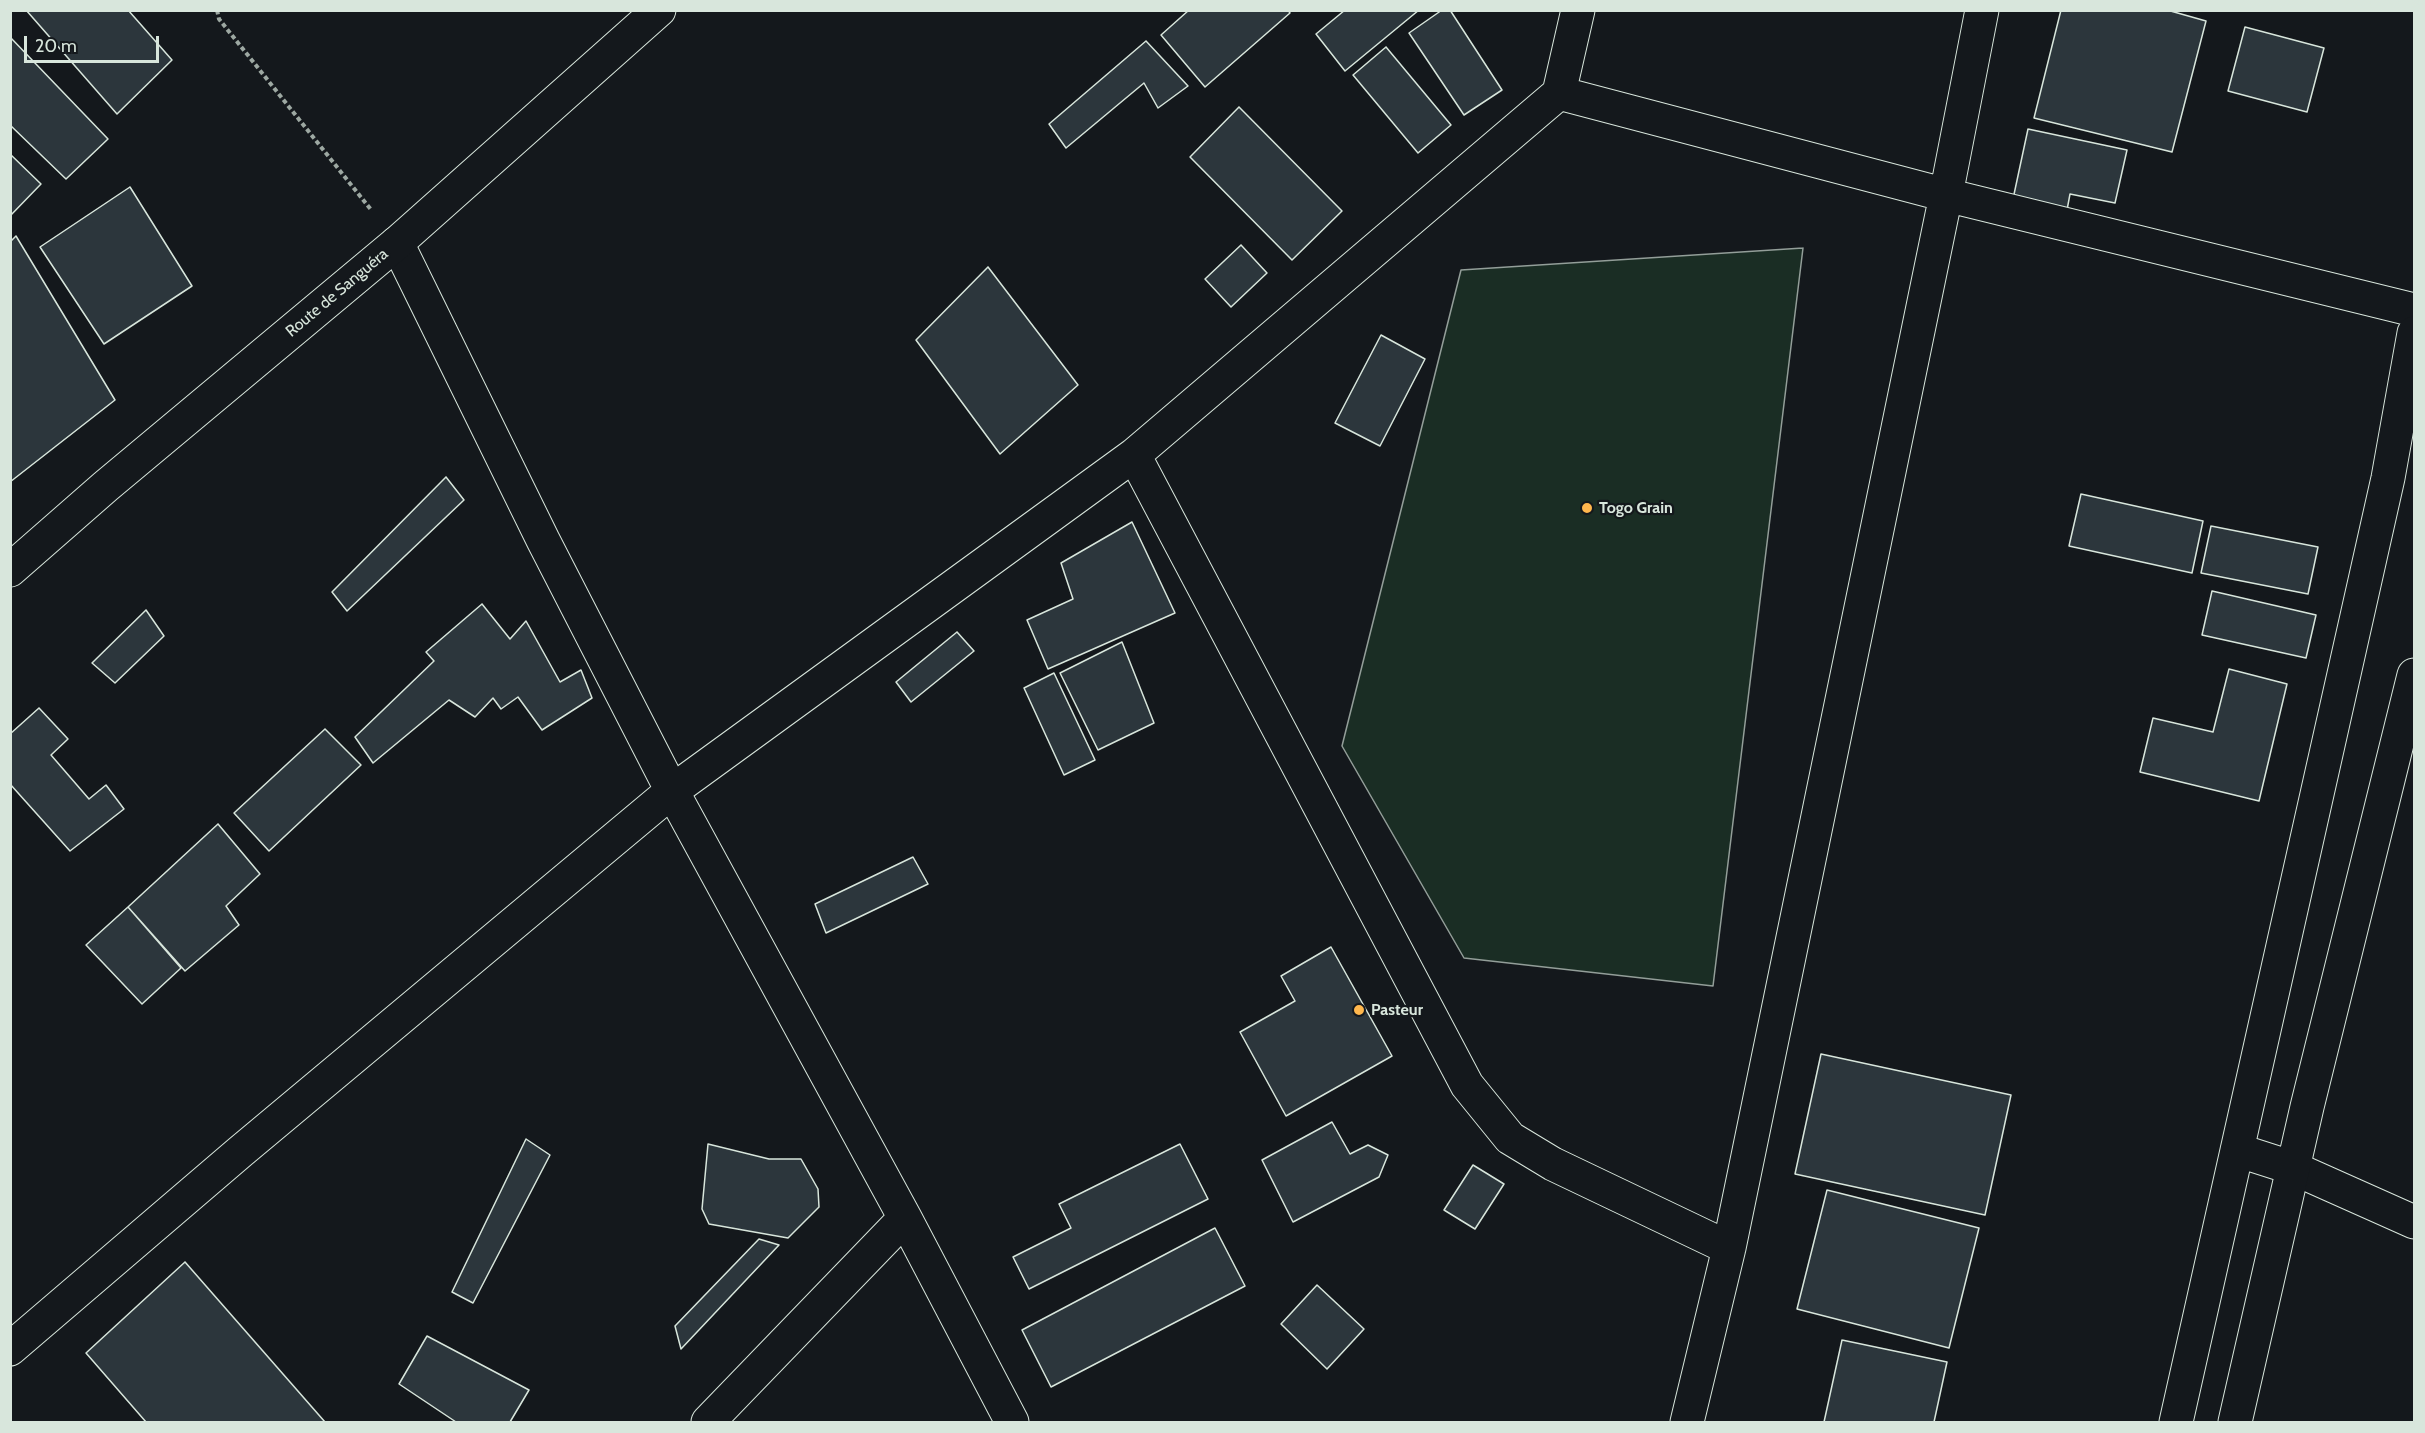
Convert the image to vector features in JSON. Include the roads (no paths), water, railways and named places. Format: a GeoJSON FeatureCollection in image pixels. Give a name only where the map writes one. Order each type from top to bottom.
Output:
{"type":"FeatureCollection","features":[{"type":"Feature","properties":{"kind":"street","name":"Route de Sanguéra"},"geometry":{"type":"LineString","coordinates":[[10,570],[106,486],[397,243],[659,10]]}},
{"type":"Feature","properties":{"kind":"street"},"geometry":{"type":"LineString","coordinates":[[10,1349],[240,1152],[672,791],[1134,455],[1559,93],[1578,10]]}},
{"type":"Feature","properties":{"kind":"street"},"geometry":{"type":"LineString","coordinates":[[1687,1422],[1729,1248],[1947,195],[1982,10]]}},
{"type":"Feature","properties":{"kind":"street"},"geometry":{"type":"LineString","coordinates":[[1559,93],[1947,195],[2415,310]]}},
{"type":"Feature","properties":{"kind":"street"},"geometry":{"type":"LineString","coordinates":[[397,243],[543,540],[672,791],[905,1218],[1012,1422]]}},
{"type":"Feature","properties":{"kind":"street"},"geometry":{"type":"LineString","coordinates":[[2176,1422],[2388,478],[2415,333]]}},
{"type":"Feature","properties":{"kind":"street"},"geometry":{"type":"LineString","coordinates":[[1134,455],[1467,1085],[1510,1138],[1553,1164],[1729,1248]]}},
{"type":"Feature","properties":{"kind":"street"},"geometry":{"type":"LineString","coordinates":[[2235,1422],[2294,1168],[2415,675]]}},
{"type":"Feature","properties":{"kind":"street"},"geometry":{"type":"LineString","coordinates":[[2237,1150],[2294,1168],[2415,1222]]}},
{"type":"Feature","properties":{"kind":"street"},"geometry":{"type":"LineString","coordinates":[[708,1422],[905,1218]]}},
{"type":"Feature","properties":{"kind":"place","name":"Togo Grain"},"geometry":{"type":"Point","coordinates":[1587,508]}},
{"type":"Feature","properties":{"kind":"place","name":"Pasteur"},"geometry":{"type":"Point","coordinates":[1359,1010]}}]}
